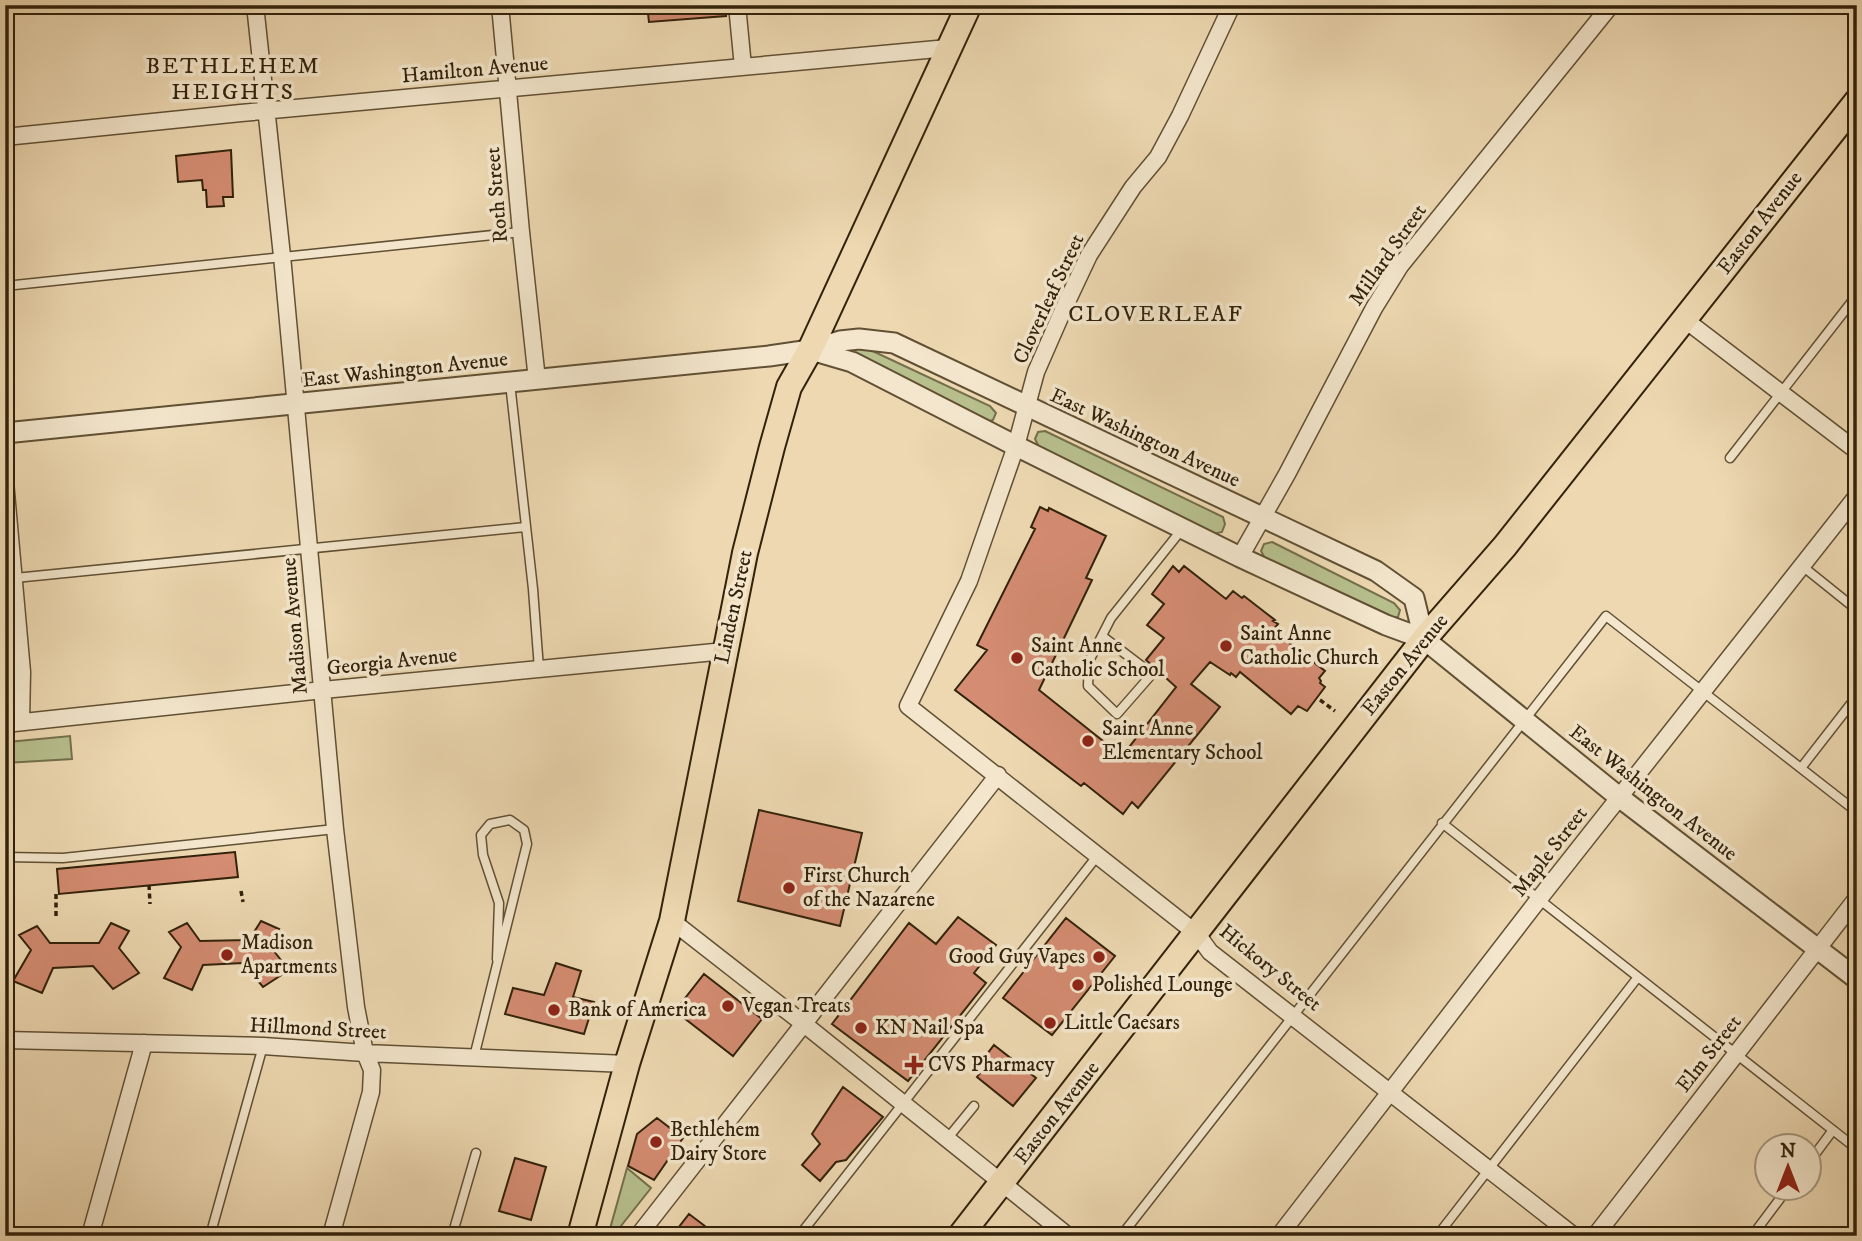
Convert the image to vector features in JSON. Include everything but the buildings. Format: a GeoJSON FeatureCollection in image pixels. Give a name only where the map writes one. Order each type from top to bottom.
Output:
{"type":"FeatureCollection","features":[{"type":"Feature","properties":{"kind":"main road","name":"Linden Street"},"geometry":{"type":"LineString","coordinates":[[580,1236],[627,1064],[672,922],[745,553],[789,387],[810,349],[969,5]]}},
{"type":"Feature","properties":{"kind":"main road","name":"Easton Avenue"},"geometry":{"type":"LineString","coordinates":[[960,1236],[1424,639],[1505,546],[1857,101]]}},
{"type":"Feature","properties":{"kind":"street","name":"Madison Avenue"},"geometry":{"type":"LineString","coordinates":[[255,5],[282,256],[335,829],[356,1007],[365,1053],[372,1070],[370,1092],[331,1236]]}},
{"type":"Feature","properties":{"kind":"street","name":"Roth Street"},"geometry":{"type":"LineString","coordinates":[[500,5],[537,380]]}},
{"type":"Feature","properties":{"kind":"street"},"geometry":{"type":"LineString","coordinates":[[737,5],[744,67]]}},
{"type":"Feature","properties":{"kind":"street","name":"Cloverleaf Street"},"geometry":{"type":"LineString","coordinates":[[908,706],[969,581],[1016,446],[1035,372],[1089,255],[1133,187],[1158,157],[1232,5]]}},
{"type":"Feature","properties":{"kind":"street","name":"Millard Street"},"geometry":{"type":"LineString","coordinates":[[1240,556],[1287,474],[1374,308],[1400,266],[1611,5]]}},
{"type":"Feature","properties":{"kind":"street","name":"Hamilton Avenue"},"geometry":{"type":"LineString","coordinates":[[5,137],[266,110],[948,48]]}},
{"type":"Feature","properties":{"kind":"street"},"geometry":{"type":"LineString","coordinates":[[1684,319],[1857,452]]}},
{"type":"Feature","properties":{"kind":"street","name":"East Washington Avenue"},"geometry":{"type":"LineString","coordinates":[[5,433],[769,356],[840,341],[894,343],[1376,571],[1414,598],[1424,639]]}},
{"type":"Feature","properties":{"kind":"street","name":"East Washington Avenue"},"geometry":{"type":"LineString","coordinates":[[810,349],[852,362],[1240,556],[1386,625],[1424,639],[1619,797],[1857,979]]}},
{"type":"Feature","properties":{"kind":"street"},"geometry":{"type":"LineString","coordinates":[[5,481],[9,579],[22,672],[13,723]]}},
{"type":"Feature","properties":{"kind":"street","name":"Maple Street"},"geometry":{"type":"LineString","coordinates":[[1279,1236],[1539,899],[1857,496]]}},
{"type":"Feature","properties":{"kind":"street","name":"Georgia Avenue"},"geometry":{"type":"LineString","coordinates":[[13,723],[725,651]]}},
{"type":"Feature","properties":{"kind":"street","name":"Hickory Street"},"geometry":{"type":"LineString","coordinates":[[908,706],[1197,934],[1210,952],[1293,1014],[1574,1236]]}},
{"type":"Feature","properties":{"kind":"street"},"geometry":{"type":"LineString","coordinates":[[638,1236],[998,775]]}},
{"type":"Feature","properties":{"kind":"street","name":"Elm Street"},"geometry":{"type":"LineString","coordinates":[[1595,1236],[1857,898]]}},
{"type":"Feature","properties":{"kind":"street"},"geometry":{"type":"LineString","coordinates":[[672,922],[1068,1236]]}},
{"type":"Feature","properties":{"kind":"street","name":"Hillmond Street"},"geometry":{"type":"LineString","coordinates":[[5,1040],[263,1046],[627,1064]]}},
{"type":"Feature","properties":{"kind":"street"},"geometry":{"type":"LineString","coordinates":[[90,1236],[144,1042]]}},
{"type":"Feature","properties":{"kind":"lane"},"geometry":{"type":"LineString","coordinates":[[5,286],[521,232]]}},
{"type":"Feature","properties":{"kind":"lane"},"geometry":{"type":"LineString","coordinates":[[1730,458],[1857,295]]}},
{"type":"Feature","properties":{"kind":"lane"},"geometry":{"type":"LineString","coordinates":[[510,383],[539,669]]}},
{"type":"Feature","properties":{"kind":"lane"},"geometry":{"type":"LineString","coordinates":[[9,579],[525,527]]}},
{"type":"Feature","properties":{"kind":"lane"},"geometry":{"type":"LineString","coordinates":[[1102,636],[1152,674],[1117,714],[1088,686],[1089,661],[1111,618],[1183,528]]}},
{"type":"Feature","properties":{"kind":"lane"},"geometry":{"type":"LineString","coordinates":[[1801,565],[1857,610]]}},
{"type":"Feature","properties":{"kind":"lane"},"geometry":{"type":"LineString","coordinates":[[1121,1236],[1606,616],[1857,812]]}},
{"type":"Feature","properties":{"kind":"lane"},"geometry":{"type":"LineString","coordinates":[[1801,768],[1857,696]]}},
{"type":"Feature","properties":{"kind":"lane"},"geometry":{"type":"LineString","coordinates":[[474,1057],[527,844],[524,830],[510,820],[490,824],[481,835],[483,855],[499,903],[497,959]]}},
{"type":"Feature","properties":{"kind":"lane"},"geometry":{"type":"LineString","coordinates":[[1443,823],[1857,1149]]}},
{"type":"Feature","properties":{"kind":"lane"},"geometry":{"type":"LineString","coordinates":[[5,857],[63,858],[335,829]]}},
{"type":"Feature","properties":{"kind":"lane"},"geometry":{"type":"LineString","coordinates":[[799,1236],[1098,855]]}},
{"type":"Feature","properties":{"kind":"lane"},"geometry":{"type":"LineString","coordinates":[[1437,1236],[1638,977]]}},
{"type":"Feature","properties":{"kind":"lane"},"geometry":{"type":"LineString","coordinates":[[210,1236],[263,1046]]}},
{"type":"Feature","properties":{"kind":"lane"},"geometry":{"type":"LineString","coordinates":[[947,1139],[974,1107]]}},
{"type":"Feature","properties":{"kind":"lane"},"geometry":{"type":"LineString","coordinates":[[1824,1142],[1833,1130]]}},
{"type":"Feature","properties":{"kind":"lane"},"geometry":{"type":"LineString","coordinates":[[452,1236],[476,1153]]}},
{"type":"Feature","properties":{"kind":"lane"},"geometry":{"type":"LineString","coordinates":[[1752,1236],[1778,1202]]}},
{"type":"Feature","properties":{"kind":"path"},"geometry":{"type":"LineString","coordinates":[[1320,700],[1335,711]]}},
{"type":"Feature","properties":{"kind":"path"},"geometry":{"type":"LineString","coordinates":[[149,885],[150,904]]}},
{"type":"Feature","properties":{"kind":"path"},"geometry":{"type":"LineString","coordinates":[[241,891],[243,902]]}},
{"type":"Feature","properties":{"kind":"path"},"geometry":{"type":"LineString","coordinates":[[56,894],[56,916]]}},
{"type":"Feature","properties":{"kind":"green space"},"geometry":{"type":"Polygon","coordinates":[[[864,347],[990,406],[996,413],[993,420],[986,422],[857,360],[844,349],[864,347]]]}},
{"type":"Feature","properties":{"kind":"green space"},"geometry":{"type":"Polygon","coordinates":[[[1045,431],[1223,517],[1225,524],[1222,532],[1213,534],[1039,447],[1035,439],[1038,432],[1045,431]]]}},
{"type":"Feature","properties":{"kind":"green space"},"geometry":{"type":"Polygon","coordinates":[[[1272,542],[1394,603],[1400,610],[1398,617],[1391,618],[1265,558],[1261,551],[1264,544],[1272,542]]]}},
{"type":"Feature","properties":{"kind":"green space"},"geometry":{"type":"Polygon","coordinates":[[[70,736],[72,759],[5,763],[5,744],[8,742],[70,736]]]}},
{"type":"Feature","properties":{"kind":"green space"},"geometry":{"type":"Polygon","coordinates":[[[627,1168],[651,1188],[613,1236],[608,1236],[627,1168]]]}},
{"type":"Feature","properties":{"kind":"place","name":"Saint Anne Catholic Church"},"geometry":{"type":"Point","coordinates":[1226,646]}},
{"type":"Feature","properties":{"kind":"place","name":"Saint Anne Catholic School"},"geometry":{"type":"Point","coordinates":[1017,658]}},
{"type":"Feature","properties":{"kind":"place","name":"Saint Anne Elementary School"},"geometry":{"type":"Point","coordinates":[1088,741]}},
{"type":"Feature","properties":{"kind":"place","name":"First Church of the Nazarene"},"geometry":{"type":"Point","coordinates":[789,888]}},
{"type":"Feature","properties":{"kind":"place","name":"Madison Apartments"},"geometry":{"type":"Point","coordinates":[227,955]}},
{"type":"Feature","properties":{"kind":"place","name":"Good Guy Vapes"},"geometry":{"type":"Point","coordinates":[1099,957]}},
{"type":"Feature","properties":{"kind":"place","name":"Polished Lounge"},"geometry":{"type":"Point","coordinates":[1078,985]}},
{"type":"Feature","properties":{"kind":"place","name":"Vegan Treats"},"geometry":{"type":"Point","coordinates":[728,1006]}},
{"type":"Feature","properties":{"kind":"place","name":"Bank of America"},"geometry":{"type":"Point","coordinates":[554,1010]}},
{"type":"Feature","properties":{"kind":"place","name":"Little Caesars"},"geometry":{"type":"Point","coordinates":[1050,1023]}},
{"type":"Feature","properties":{"kind":"place","name":"KN Nail Spa"},"geometry":{"type":"Point","coordinates":[861,1028]}},
{"type":"Feature","properties":{"kind":"place","name":"CVS Pharmacy"},"geometry":{"type":"Point","coordinates":[914,1065]}},
{"type":"Feature","properties":{"kind":"place","name":"Bethlehem Dairy Store"},"geometry":{"type":"Point","coordinates":[656,1142]}},
{"type":"Feature","properties":{"kind":"district","name":"BETHLEHEM HEIGHTS"},"geometry":{"type":"Point","coordinates":[233,79]}},
{"type":"Feature","properties":{"kind":"district","name":"CLOVERLEAF"},"geometry":{"type":"Point","coordinates":[1156,314]}}]}
